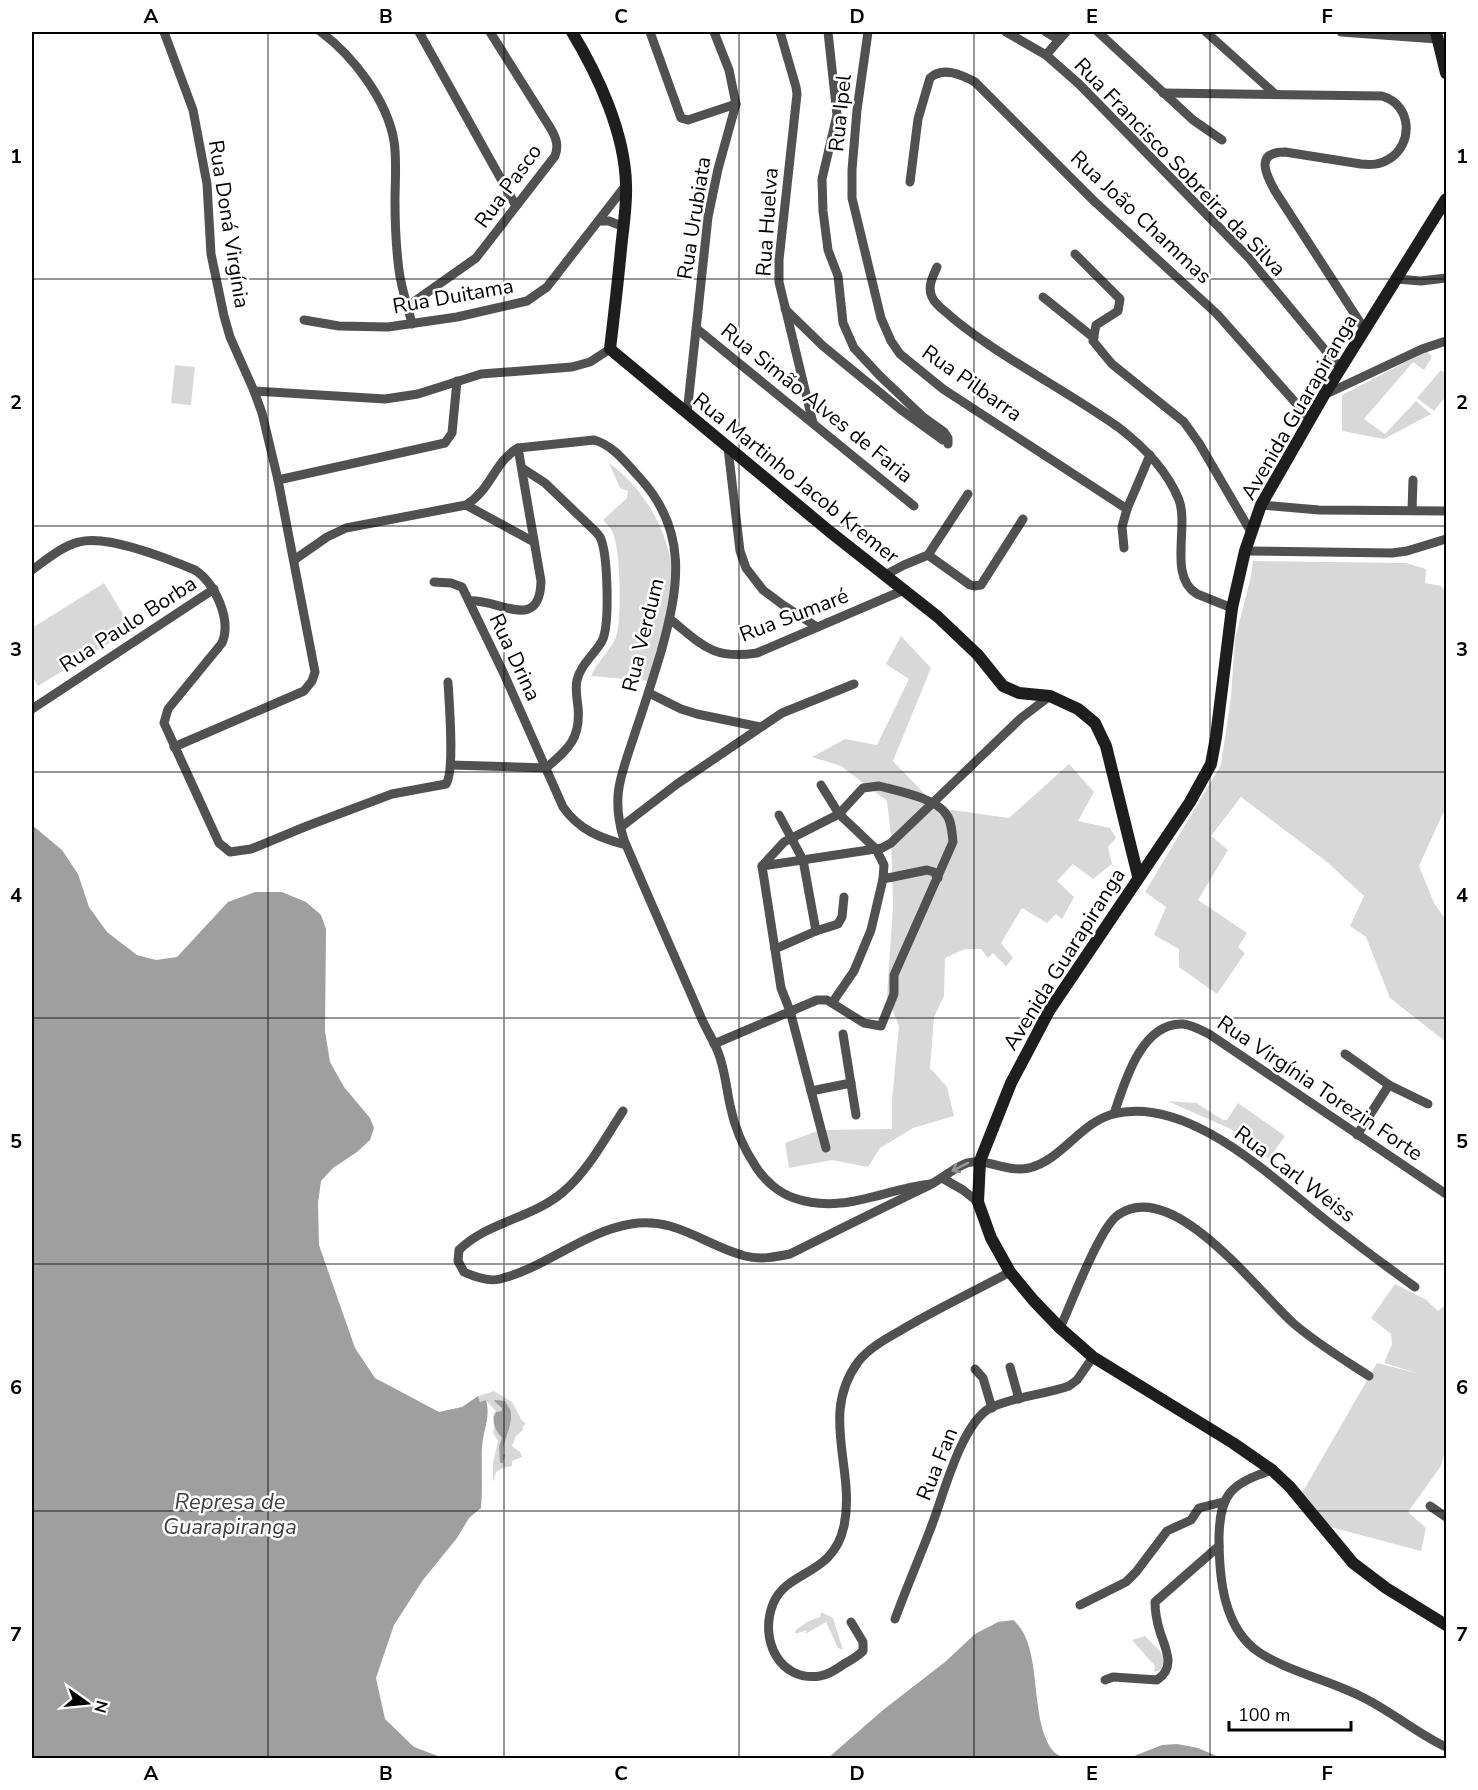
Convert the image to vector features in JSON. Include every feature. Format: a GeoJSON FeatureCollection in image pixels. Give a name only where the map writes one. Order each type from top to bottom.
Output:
{"type":"FeatureCollection","features":[{"type":"Feature","properties":{"kind":"main road"},"geometry":{"type":"LineString","coordinates":[[572,32],[596,74],[605,97],[620,142],[627,186],[610,349]]}},
{"type":"Feature","properties":{"kind":"main road"},"geometry":{"type":"LineString","coordinates":[[1437,35],[1446,73]]}},
{"type":"Feature","properties":{"kind":"main road","name":"Avenida Guarapiranga"},"geometry":{"type":"LineString","coordinates":[[1446,199],[1340,368],[1261,505],[1245,551],[1232,608],[1211,764],[1190,802],[1049,1011],[1011,1083],[980,1161],[978,1202],[991,1238],[1010,1272],[1060,1328],[1093,1357],[1233,1443],[1272,1470],[1290,1487],[1361,1569],[1386,1588],[1446,1625]]}},
{"type":"Feature","properties":{"kind":"main road","name":"Rua Martinho Jacob Kremer"},"geometry":{"type":"LineString","coordinates":[[610,349],[969,645],[1003,686],[1019,693],[1050,696],[1078,709],[1095,723],[1106,746],[1138,876]]}},
{"type":"Feature","properties":{"kind":"street","name":"Rua Doná Virgínia"},"geometry":{"type":"LineString","coordinates":[[164,32],[193,110],[207,184],[211,254],[224,316],[230,338],[262,413],[278,480],[315,672],[312,681],[304,691],[174,747]]}},
{"type":"Feature","properties":{"kind":"street"},"geometry":{"type":"LineString","coordinates":[[321,32],[343,50],[359,69],[376,97],[392,133],[395,158],[398,264],[412,324]]}},
{"type":"Feature","properties":{"kind":"street"},"geometry":{"type":"LineString","coordinates":[[419,32],[516,206]]}},
{"type":"Feature","properties":{"kind":"street","name":"Rua Pasco"},"geometry":{"type":"LineString","coordinates":[[408,306],[476,258],[555,156],[558,145],[551,129],[490,32]]}},
{"type":"Feature","properties":{"kind":"street"},"geometry":{"type":"LineString","coordinates":[[650,32],[681,118],[688,120],[736,104]]}},
{"type":"Feature","properties":{"kind":"street","name":"Rua Urubiata"},"geometry":{"type":"LineString","coordinates":[[687,414],[711,200],[736,104],[729,70],[714,32]]}},
{"type":"Feature","properties":{"kind":"street","name":"Rua Huelva"},"geometry":{"type":"LineString","coordinates":[[780,32],[797,94],[778,271],[784,309],[813,423]]}},
{"type":"Feature","properties":{"kind":"street"},"geometry":{"type":"LineString","coordinates":[[784,309],[823,346],[900,409],[950,446],[944,432],[923,417],[854,348],[843,323],[838,276],[828,250],[823,211],[822,179],[837,115],[828,32]]}},
{"type":"Feature","properties":{"kind":"street","name":"Rua Ipel"},"geometry":{"type":"LineString","coordinates":[[852,198],[857,110],[868,32]]}},
{"type":"Feature","properties":{"kind":"street","name":"Rua Francisco Sobreira da Silva"},"geometry":{"type":"LineString","coordinates":[[1006,32],[1046,55],[1102,108],[1248,257],[1340,368]]}},
{"type":"Feature","properties":{"kind":"street"},"geometry":{"type":"LineString","coordinates":[[1046,32],[1059,40]]}},
{"type":"Feature","properties":{"kind":"street"},"geometry":{"type":"LineString","coordinates":[[1046,55],[1066,32]]}},
{"type":"Feature","properties":{"kind":"street"},"geometry":{"type":"LineString","coordinates":[[1098,32],[1193,120],[1222,140]]}},
{"type":"Feature","properties":{"kind":"street"},"geometry":{"type":"LineString","coordinates":[[1206,32],[1274,93]]}},
{"type":"Feature","properties":{"kind":"street"},"geometry":{"type":"LineString","coordinates":[[1341,32],[1437,35]]}},
{"type":"Feature","properties":{"kind":"street","name":"Rua João Chammas"},"geometry":{"type":"LineString","coordinates":[[910,182],[918,119],[930,78],[935,73],[944,72],[963,75],[975,82],[1094,201],[1217,314],[1310,418]]}},
{"type":"Feature","properties":{"kind":"street"},"geometry":{"type":"LineString","coordinates":[[1163,93],[1382,96],[1400,105],[1407,124],[1403,141],[1398,151],[1383,162],[1373,165],[1361,164],[1285,152],[1276,152],[1265,161],[1265,170],[1275,190],[1365,330]]}},
{"type":"Feature","properties":{"kind":"street","name":"Rua Duitama"},"geometry":{"type":"LineString","coordinates":[[304,320],[360,327],[412,324],[517,304],[532,298],[547,287],[627,186]]}},
{"type":"Feature","properties":{"kind":"street","name":"Rua Pilbarra"},"geometry":{"type":"LineString","coordinates":[[852,198],[881,318],[891,341],[900,354],[943,389],[1127,509]]}},
{"type":"Feature","properties":{"kind":"street"},"geometry":{"type":"LineString","coordinates":[[599,221],[609,221],[624,227]]}},
{"type":"Feature","properties":{"kind":"street"},"geometry":{"type":"LineString","coordinates":[[1075,254],[1120,299],[1118,311],[1096,325],[1093,341],[1112,364],[1184,422],[1199,443],[1251,532]]}},
{"type":"Feature","properties":{"kind":"street"},"geometry":{"type":"LineString","coordinates":[[937,267],[932,279],[930,294],[933,300],[957,323],[1115,425],[1150,455],[1171,486],[1180,506],[1184,581],[1192,591],[1232,608]]}},
{"type":"Feature","properties":{"kind":"street"},"geometry":{"type":"LineString","coordinates":[[1397,279],[1421,281],[1446,278]]}},
{"type":"Feature","properties":{"kind":"street"},"geometry":{"type":"LineString","coordinates":[[1043,297],[1094,338]]}},
{"type":"Feature","properties":{"kind":"street","name":"Rua Simão Alves de Faria"},"geometry":{"type":"LineString","coordinates":[[697,328],[914,506]]}},
{"type":"Feature","properties":{"kind":"street"},"geometry":{"type":"LineString","coordinates":[[1324,395],[1422,349],[1446,341]]}},
{"type":"Feature","properties":{"kind":"street"},"geometry":{"type":"LineString","coordinates":[[254,391],[385,399],[418,394],[481,374],[572,367],[590,362],[610,349]]}},
{"type":"Feature","properties":{"kind":"street"},"geometry":{"type":"LineString","coordinates":[[278,480],[445,443],[452,433],[457,381]]}},
{"type":"Feature","properties":{"kind":"street","name":"Rua Verdum"},"geometry":{"type":"LineString","coordinates":[[518,448],[585,440],[600,441],[623,459],[654,492],[667,519],[677,560],[677,580],[670,619],[649,693],[619,782],[616,806],[626,845],[714,1044],[727,1083],[732,1114],[748,1153],[768,1182],[792,1198],[814,1204],[838,1205],[912,1186],[932,1184]]}},
{"type":"Feature","properties":{"kind":"street"},"geometry":{"type":"LineString","coordinates":[[294,560],[327,537],[346,528],[466,505],[482,493],[508,454],[518,448],[541,590],[532,607],[518,612],[486,602],[469,601]]}},
{"type":"Feature","properties":{"kind":"street"},"geometry":{"type":"LineString","coordinates":[[728,448],[740,551],[746,568],[763,590],[817,627]]}},
{"type":"Feature","properties":{"kind":"street"},"geometry":{"type":"LineString","coordinates":[[1124,548],[1122,527],[1127,509],[1150,455]]}},
{"type":"Feature","properties":{"kind":"street"},"geometry":{"type":"LineString","coordinates":[[451,765],[546,768],[566,751],[577,734],[579,718],[577,680],[606,632],[608,616],[604,556],[600,537],[545,483],[522,468]]}},
{"type":"Feature","properties":{"kind":"street"},"geometry":{"type":"LineString","coordinates":[[1412,510],[1413,480]]}},
{"type":"Feature","properties":{"kind":"street"},"geometry":{"type":"LineString","coordinates":[[885,575],[928,555],[968,494]]}},
{"type":"Feature","properties":{"kind":"street"},"geometry":{"type":"LineString","coordinates":[[466,505],[534,542]]}},
{"type":"Feature","properties":{"kind":"street"},"geometry":{"type":"LineString","coordinates":[[1261,505],[1319,510],[1446,511]]}},
{"type":"Feature","properties":{"kind":"street"},"geometry":{"type":"LineString","coordinates":[[928,555],[970,585],[981,585],[1023,519]]}},
{"type":"Feature","properties":{"kind":"street"},"geometry":{"type":"LineString","coordinates":[[1245,551],[1392,553],[1407,551],[1446,539]]}},
{"type":"Feature","properties":{"kind":"street"},"geometry":{"type":"LineString","coordinates":[[32,570],[63,548],[80,541],[97,540],[119,544],[195,570],[204,576],[214,589],[226,627],[225,635],[222,643],[166,714],[164,723],[219,843],[230,852],[251,849],[392,794],[446,784],[451,765],[448,682]]}},
{"type":"Feature","properties":{"kind":"street","name":"Rua Drina"},"geometry":{"type":"LineString","coordinates":[[434,582],[460,585],[504,674],[563,807],[575,821],[595,836],[626,845]]}},
{"type":"Feature","properties":{"kind":"street","name":"Rua Paulo Borba"},"geometry":{"type":"LineString","coordinates":[[32,709],[214,589]]}},
{"type":"Feature","properties":{"kind":"street","name":"Rua Sumaré"},"geometry":{"type":"LineString","coordinates":[[670,619],[714,652],[737,656],[757,653],[903,590]]}},
{"type":"Feature","properties":{"kind":"street"},"geometry":{"type":"LineString","coordinates":[[621,827],[677,784],[782,713],[854,684]]}},
{"type":"Feature","properties":{"kind":"street"},"geometry":{"type":"LineString","coordinates":[[649,693],[697,714],[760,727]]}},
{"type":"Feature","properties":{"kind":"street"},"geometry":{"type":"LineString","coordinates":[[762,866],[876,849],[891,843],[1021,718],[1050,696]]}},
{"type":"Feature","properties":{"kind":"street"},"geometry":{"type":"LineString","coordinates":[[821,785],[839,814],[876,849],[884,865],[871,930],[854,971],[832,1003]]}},
{"type":"Feature","properties":{"kind":"street"},"geometry":{"type":"LineString","coordinates":[[714,1044],[817,999],[827,1000],[864,1023],[881,1026],[894,994],[894,975],[953,842],[951,828],[946,814],[932,802],[872,785],[863,788],[839,814],[784,842],[762,866]]}},
{"type":"Feature","properties":{"kind":"street"},"geometry":{"type":"LineString","coordinates":[[779,815],[804,860],[816,931]]}},
{"type":"Feature","properties":{"kind":"street"},"geometry":{"type":"LineString","coordinates":[[762,866],[781,988],[790,1011],[826,1148]]}},
{"type":"Feature","properties":{"kind":"street"},"geometry":{"type":"LineString","coordinates":[[883,879],[927,870],[934,872],[938,878]]}},
{"type":"Feature","properties":{"kind":"street"},"geometry":{"type":"LineString","coordinates":[[775,949],[838,924],[842,917],[844,897]]}},
{"type":"Feature","properties":{"kind":"street","name":"Rua Virgínia Torezin Forte"},"geometry":{"type":"LineString","coordinates":[[1113,1114],[1126,1077],[1145,1044],[1164,1028],[1184,1024],[1209,1034],[1446,1194]]}},
{"type":"Feature","properties":{"kind":"street"},"geometry":{"type":"LineString","coordinates":[[843,1034],[856,1114]]}},
{"type":"Feature","properties":{"kind":"street"},"geometry":{"type":"LineString","coordinates":[[1345,1054],[1389,1085],[1428,1104]]}},
{"type":"Feature","properties":{"kind":"street"},"geometry":{"type":"LineString","coordinates":[[812,1091],[851,1083]]}},
{"type":"Feature","properties":{"kind":"street"},"geometry":{"type":"LineString","coordinates":[[1357,1135],[1389,1085]]}},
{"type":"Feature","properties":{"kind":"street"},"geometry":{"type":"LineString","coordinates":[[623,1111],[580,1174],[562,1193],[516,1220],[477,1237],[459,1250],[458,1261],[464,1272],[498,1280],[526,1269],[596,1233],[640,1222],[685,1230],[745,1256],[766,1258],[790,1254],[932,1184],[968,1162],[980,1161]]}},
{"type":"Feature","properties":{"kind":"street","name":"Rua Carl Weiss"},"geometry":{"type":"LineString","coordinates":[[980,1161],[1013,1170],[1029,1168],[1042,1163],[1088,1127],[1113,1114],[1133,1112],[1166,1116],[1228,1143],[1415,1287]]}},
{"type":"Feature","properties":{"kind":"street"},"geometry":{"type":"LineString","coordinates":[[942,1178],[978,1202]]}},
{"type":"Feature","properties":{"kind":"street"},"geometry":{"type":"LineString","coordinates":[[1060,1328],[1106,1228],[1118,1215],[1129,1210],[1153,1208],[1172,1213],[1202,1232],[1294,1324],[1369,1376]]}},
{"type":"Feature","properties":{"kind":"street"},"geometry":{"type":"LineString","coordinates":[[850,1622],[863,1642],[863,1651],[837,1669],[821,1676],[809,1676],[787,1669],[779,1663],[768,1635],[773,1604],[780,1593],[825,1562],[841,1537],[847,1496],[838,1425],[844,1390],[859,1361],[878,1344],[920,1318],[1010,1272]]}},
{"type":"Feature","properties":{"kind":"street","name":"Rua Fan"},"geometry":{"type":"LineString","coordinates":[[895,1619],[960,1448],[980,1416],[992,1408],[1069,1386],[1077,1380],[1093,1357]]}},
{"type":"Feature","properties":{"kind":"street"},"geometry":{"type":"LineString","coordinates":[[1010,1367],[1019,1399]]}},
{"type":"Feature","properties":{"kind":"street"},"geometry":{"type":"LineString","coordinates":[[975,1369],[983,1378],[992,1408]]}},
{"type":"Feature","properties":{"kind":"street"},"geometry":{"type":"LineString","coordinates":[[1272,1470],[1244,1481],[1233,1489],[1223,1502],[1219,1546],[1223,1584],[1228,1609],[1237,1629],[1252,1646],[1272,1659],[1342,1687],[1374,1703],[1446,1747]]}},
{"type":"Feature","properties":{"kind":"street"},"geometry":{"type":"LineString","coordinates":[[1080,1605],[1126,1582],[1167,1531],[1191,1520],[1199,1508],[1223,1502]]}},
{"type":"Feature","properties":{"kind":"street"},"geometry":{"type":"LineString","coordinates":[[1430,1506],[1446,1517]]}},
{"type":"Feature","properties":{"kind":"street"},"geometry":{"type":"LineString","coordinates":[[1105,1680],[1113,1677],[1157,1680],[1163,1676],[1168,1668],[1168,1653],[1159,1630],[1155,1602],[1219,1546]]}},
{"type":"Feature","properties":{"kind":"shaded area"},"geometry":{"type":"Polygon","coordinates":[[[1427,351],[1432,357],[1424,370],[1413,362],[1364,419],[1385,434],[1416,401],[1431,414],[1384,439],[1342,431],[1342,395],[1427,351]]]}},
{"type":"Feature","properties":{"kind":"shaded area"},"geometry":{"type":"Polygon","coordinates":[[[175,365],[195,367],[191,405],[171,403],[175,365]]]}},
{"type":"Feature","properties":{"kind":"shaded area"},"geometry":{"type":"Polygon","coordinates":[[[1441,370],[1446,375],[1446,396],[1434,411],[1417,398],[1441,370]]]}},
{"type":"Feature","properties":{"kind":"shaded area"},"geometry":{"type":"Polygon","coordinates":[[[609,463],[636,488],[647,503],[664,536],[669,554],[673,591],[649,681],[591,676],[611,647],[618,628],[620,584],[617,552],[612,531],[603,520],[627,498],[628,491],[620,488],[609,463]]]}},
{"type":"Feature","properties":{"kind":"shaded area"},"geometry":{"type":"Polygon","coordinates":[[[1253,561],[1406,563],[1426,569],[1425,583],[1441,586],[1446,593],[1446,810],[1419,866],[1434,903],[1446,920],[1446,1042],[1390,998],[1366,937],[1350,926],[1364,896],[1327,862],[1241,797],[1211,836],[1228,850],[1198,900],[1247,933],[1238,947],[1245,953],[1217,994],[1179,967],[1179,949],[1154,935],[1166,907],[1145,892],[1221,765],[1231,697],[1235,639],[1253,561]]]}},
{"type":"Feature","properties":{"kind":"shaded area"},"geometry":{"type":"Polygon","coordinates":[[[104,583],[132,629],[38,686],[32,676],[32,628],[104,583]]]}},
{"type":"Feature","properties":{"kind":"shaded area"},"geometry":{"type":"Polygon","coordinates":[[[901,636],[931,668],[893,761],[938,808],[1009,818],[1069,764],[1094,792],[1078,821],[1110,828],[1116,838],[1108,847],[1112,864],[1093,879],[1073,864],[1057,881],[1074,897],[1062,919],[1056,914],[1047,923],[1022,908],[1001,943],[1013,958],[1006,966],[993,953],[988,958],[981,949],[965,949],[945,958],[944,996],[934,1017],[930,1068],[947,1087],[954,1116],[913,1128],[880,1148],[868,1167],[832,1160],[789,1168],[785,1143],[820,1130],[892,1129],[892,1100],[899,1026],[887,996],[893,906],[891,836],[887,801],[841,766],[812,757],[845,739],[877,745],[909,679],[886,664],[901,636]]]}},
{"type":"Feature","properties":{"kind":"shaded area"},"geometry":{"type":"Polygon","coordinates":[[[1167,1101],[1196,1103],[1223,1120],[1227,1120],[1238,1103],[1285,1136],[1269,1159],[1231,1129],[1167,1101]]]}},
{"type":"Feature","properties":{"kind":"shaded area"},"geometry":{"type":"Polygon","coordinates":[[[1395,1284],[1425,1299],[1438,1311],[1446,1304],[1446,1447],[1441,1466],[1408,1512],[1426,1528],[1421,1551],[1330,1527],[1301,1495],[1377,1363],[1420,1374],[1384,1363],[1392,1344],[1391,1334],[1371,1318],[1395,1284]]]}},
{"type":"Feature","properties":{"kind":"shaded area"},"geometry":{"type":"Polygon","coordinates":[[[494,1391],[512,1402],[526,1424],[516,1436],[512,1446],[520,1452],[522,1457],[512,1461],[512,1466],[496,1472],[493,1482],[493,1463],[498,1441],[493,1433],[495,1423],[493,1416],[496,1411],[486,1401],[480,1402],[478,1396],[494,1391]]]}},
{"type":"Feature","properties":{"kind":"shaded area"},"geometry":{"type":"Polygon","coordinates":[[[821,1612],[833,1618],[843,1650],[838,1648],[826,1622],[805,1634],[807,1630],[795,1634],[796,1630],[807,1622],[820,1617],[821,1612]]]}},
{"type":"Feature","properties":{"kind":"shaded area"},"geometry":{"type":"Polygon","coordinates":[[[1145,1636],[1160,1651],[1166,1663],[1164,1669],[1154,1672],[1155,1666],[1132,1640],[1145,1636]]]}},
{"type":"Feature","properties":{"kind":"water","name":"Represa de Guarapiranga"},"geometry":{"type":"Polygon","coordinates":[[[32,825],[62,850],[78,874],[89,907],[107,932],[137,955],[156,960],[177,957],[228,902],[255,892],[282,892],[306,902],[321,915],[326,929],[325,1031],[330,1062],[344,1087],[370,1118],[374,1128],[370,1140],[333,1168],[321,1181],[318,1203],[319,1245],[355,1348],[375,1378],[439,1412],[462,1407],[478,1396],[480,1402],[486,1400],[487,1406],[482,1447],[481,1508],[469,1518],[457,1538],[423,1580],[394,1625],[376,1678],[385,1719],[414,1747],[443,1758],[32,1758],[32,825]]]}},
{"type":"Feature","properties":{"kind":"water"},"geometry":{"type":"Polygon","coordinates":[[[495,1400],[505,1401],[511,1415],[503,1449],[505,1455],[503,1463],[500,1463],[499,1446],[502,1438],[494,1422],[494,1415],[502,1411],[502,1408],[495,1400]]]}},
{"type":"Feature","properties":{"kind":"water"},"geometry":{"type":"Polygon","coordinates":[[[1013,1620],[1023,1632],[1029,1647],[1041,1722],[1046,1738],[1054,1752],[1066,1758],[828,1758],[883,1710],[945,1662],[975,1634],[998,1622],[1013,1620]]]}},
{"type":"Feature","properties":{"kind":"water"},"geometry":{"type":"Polygon","coordinates":[[[1177,1744],[1198,1748],[1221,1758],[1129,1758],[1162,1745],[1177,1744]]]}}]}
